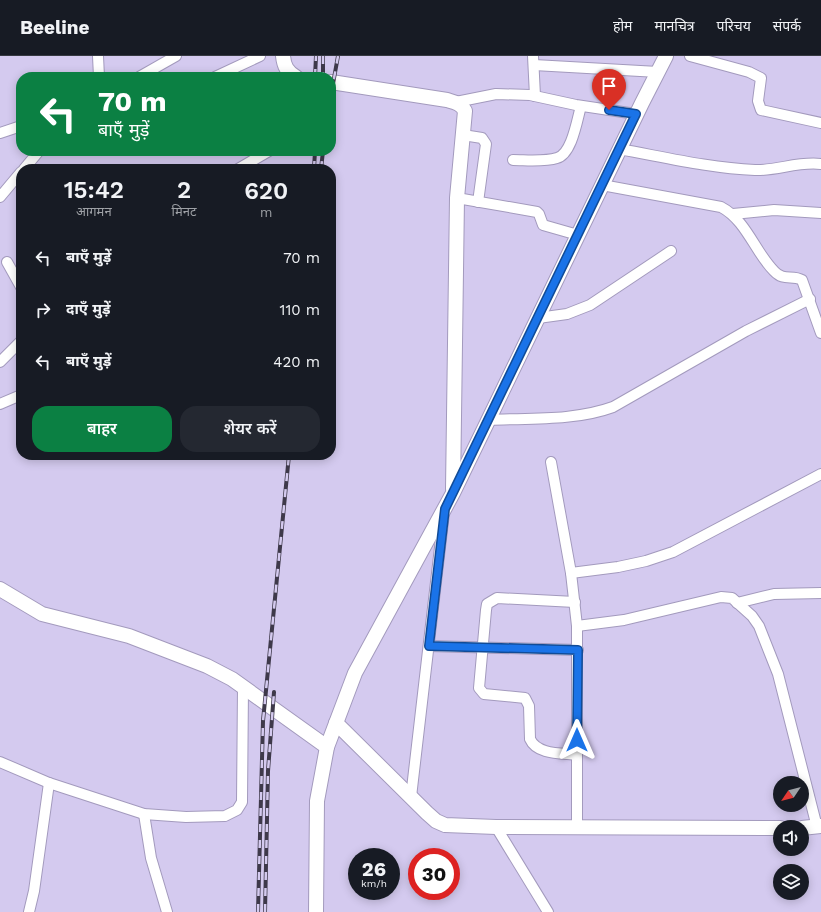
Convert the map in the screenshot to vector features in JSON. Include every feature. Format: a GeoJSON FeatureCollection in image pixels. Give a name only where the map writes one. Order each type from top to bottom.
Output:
{"type":"FeatureCollection","features":[{"type":"Feature","properties":{"kind":"street"},"geometry":{"type":"LineString","coordinates":[[98,56],[99,72]]}},
{"type":"Feature","properties":{"kind":"street"},"geometry":{"type":"LineString","coordinates":[[145,72],[161,60],[176,56]]}},
{"type":"Feature","properties":{"kind":"street"},"geometry":{"type":"LineString","coordinates":[[237,72],[260,56]]}},
{"type":"Feature","properties":{"kind":"street"},"geometry":{"type":"LineString","coordinates":[[283,56],[284,63],[289,72]]}},
{"type":"Feature","properties":{"kind":"street"},"geometry":{"type":"LineString","coordinates":[[316,912],[317,801],[327,747],[355,673],[445,509],[636,114],[666,56]]}},
{"type":"Feature","properties":{"kind":"street"},"geometry":{"type":"LineString","coordinates":[[690,56],[757,75],[761,78],[758,101],[760,110],[821,123]]}},
{"type":"Feature","properties":{"kind":"street"},"geometry":{"type":"LineString","coordinates":[[535,96],[534,60],[658,72]]}},
{"type":"Feature","properties":{"kind":"street"},"geometry":{"type":"LineString","coordinates":[[336,83],[456,102],[496,94],[535,96],[581,106],[636,114]]}},
{"type":"Feature","properties":{"kind":"street"},"geometry":{"type":"LineString","coordinates":[[453,493],[457,198],[465,110],[463,106],[456,102]]}},
{"type":"Feature","properties":{"kind":"street"},"geometry":{"type":"LineString","coordinates":[[512,160],[556,159],[564,154],[572,140],[581,106]]}},
{"type":"Feature","properties":{"kind":"street"},"geometry":{"type":"LineString","coordinates":[[0,132],[16,127]]}},
{"type":"Feature","properties":{"kind":"street"},"geometry":{"type":"LineString","coordinates":[[463,135],[482,138],[486,144],[478,202]]}},
{"type":"Feature","properties":{"kind":"street"},"geometry":{"type":"LineString","coordinates":[[619,149],[704,164],[753,170],[766,170],[800,163],[821,164]]}},
{"type":"Feature","properties":{"kind":"street"},"geometry":{"type":"LineString","coordinates":[[28,164],[35,156]]}},
{"type":"Feature","properties":{"kind":"street"},"geometry":{"type":"LineString","coordinates":[[246,164],[259,156]]}},
{"type":"Feature","properties":{"kind":"street"},"geometry":{"type":"LineString","coordinates":[[0,197],[16,178]]}},
{"type":"Feature","properties":{"kind":"street"},"geometry":{"type":"LineString","coordinates":[[602,185],[721,207],[733,214],[773,270],[784,278],[799,278],[802,280],[821,333]]}},
{"type":"Feature","properties":{"kind":"street"},"geometry":{"type":"LineString","coordinates":[[457,198],[537,212],[540,214],[542,225],[578,235]]}},
{"type":"Feature","properties":{"kind":"street"},"geometry":{"type":"LineString","coordinates":[[733,214],[774,210],[821,213]]}},
{"type":"Feature","properties":{"kind":"street"},"geometry":{"type":"LineString","coordinates":[[538,318],[566,314],[590,305],[671,251]]}},
{"type":"Feature","properties":{"kind":"street"},"geometry":{"type":"LineString","coordinates":[[7,262],[16,278]]}},
{"type":"Feature","properties":{"kind":"street"},"geometry":{"type":"LineString","coordinates":[[489,420],[552,417],[593,412],[613,407],[746,331],[810,299]]}},
{"type":"Feature","properties":{"kind":"street"},"geometry":{"type":"LineString","coordinates":[[0,362],[16,346]]}},
{"type":"Feature","properties":{"kind":"street"},"geometry":{"type":"LineString","coordinates":[[0,404],[16,397]]}},
{"type":"Feature","properties":{"kind":"street"},"geometry":{"type":"LineString","coordinates":[[551,462],[571,574],[577,626],[577,827]]}},
{"type":"Feature","properties":{"kind":"street"},"geometry":{"type":"LineString","coordinates":[[571,574],[646,561],[673,552],[821,474]]}},
{"type":"Feature","properties":{"kind":"street"},"geometry":{"type":"LineString","coordinates":[[411,797],[445,509]]}},
{"type":"Feature","properties":{"kind":"street"},"geometry":{"type":"LineString","coordinates":[[0,589],[42,614],[129,636],[207,666],[242,687],[327,747]]}},
{"type":"Feature","properties":{"kind":"street"},"geometry":{"type":"LineString","coordinates":[[737,603],[774,594],[821,593]]}},
{"type":"Feature","properties":{"kind":"street"},"geometry":{"type":"LineString","coordinates":[[577,626],[624,620],[721,597],[732,598],[752,616],[759,626],[778,674],[819,827],[809,828]]}},
{"type":"Feature","properties":{"kind":"street"},"geometry":{"type":"LineString","coordinates":[[575,602],[497,598],[491,600],[486,610],[479,688],[484,694],[525,698],[529,706],[530,739],[532,744],[541,750],[577,755]]}},
{"type":"Feature","properties":{"kind":"street"},"geometry":{"type":"LineString","coordinates":[[429,646],[578,650]]}},
{"type":"Feature","properties":{"kind":"street"},"geometry":{"type":"LineString","coordinates":[[0,762],[49,783],[144,814],[186,817],[225,816],[237,810],[242,802],[242,687]]}},
{"type":"Feature","properties":{"kind":"street"},"geometry":{"type":"LineString","coordinates":[[336,723],[436,821],[445,825],[496,827],[773,828]]}},
{"type":"Feature","properties":{"kind":"street"},"geometry":{"type":"LineString","coordinates":[[29,912],[34,891],[49,783]]}},
{"type":"Feature","properties":{"kind":"street"},"geometry":{"type":"LineString","coordinates":[[144,814],[151,858],[167,912]]}},
{"type":"Feature","properties":{"kind":"street"},"geometry":{"type":"LineString","coordinates":[[496,827],[548,911]]}},
{"type":"Feature","properties":{"kind":"railway"},"geometry":{"type":"LineString","coordinates":[[315,72],[316,56]]}},
{"type":"Feature","properties":{"kind":"railway"},"geometry":{"type":"LineString","coordinates":[[323,56],[323,72]]}},
{"type":"Feature","properties":{"kind":"railway"},"geometry":{"type":"LineString","coordinates":[[335,72],[338,56]]}},
{"type":"Feature","properties":{"kind":"railway"},"geometry":{"type":"LineString","coordinates":[[314,164],[315,156]]}},
{"type":"Feature","properties":{"kind":"railway"},"geometry":{"type":"LineString","coordinates":[[322,156],[322,164]]}},
{"type":"Feature","properties":{"kind":"railway"},"geometry":{"type":"LineString","coordinates":[[258,912],[263,721],[289,460]]}},
{"type":"Feature","properties":{"kind":"railway"},"geometry":{"type":"LineString","coordinates":[[265,912],[268,771],[274,692]]}},
{"type":"Feature","properties":{"kind":"route"},"geometry":{"type":"LineString","coordinates":[[577,740],[578,650],[429,646],[445,509],[636,114],[609,110]]}}]}
